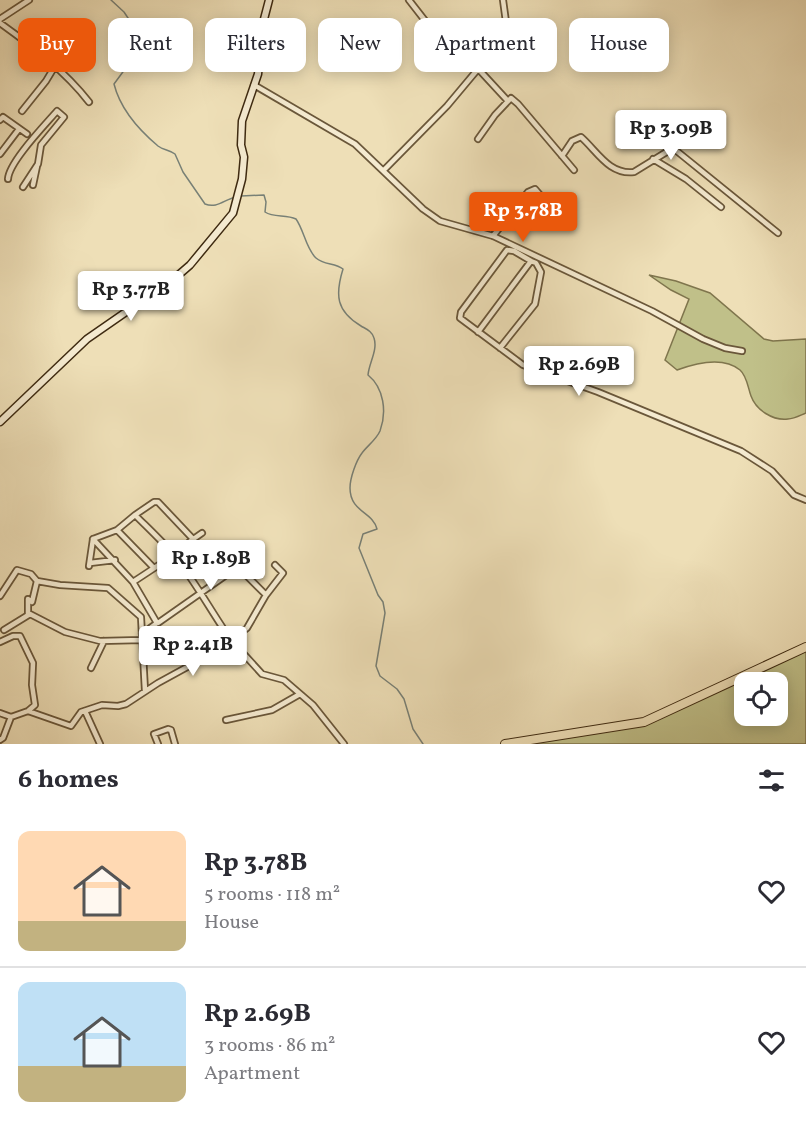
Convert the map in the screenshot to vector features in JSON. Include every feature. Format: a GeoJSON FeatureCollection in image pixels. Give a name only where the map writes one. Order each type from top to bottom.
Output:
{"type":"FeatureCollection","features":[{"type":"Feature","properties":{"kind":"highway"},"geometry":{"type":"LineString","coordinates":[[505,744],[644,722],[806,647]]}},
{"type":"Feature","properties":{"kind":"street"},"geometry":{"type":"LineString","coordinates":[[18,36],[0,21],[28,0]]}},
{"type":"Feature","properties":{"kind":"street"},"geometry":{"type":"LineString","coordinates":[[0,422],[87,339],[175,278],[190,265],[233,213],[240,188],[244,157],[242,121],[261,59],[263,23],[269,0]]}},
{"type":"Feature","properties":{"kind":"street"},"geometry":{"type":"LineString","coordinates":[[409,0],[423,18]]}},
{"type":"Feature","properties":{"kind":"street"},"geometry":{"type":"LineString","coordinates":[[503,0],[507,18]]}},
{"type":"Feature","properties":{"kind":"street"},"geometry":{"type":"LineString","coordinates":[[22,111],[51,72]]}},
{"type":"Feature","properties":{"kind":"street"},"geometry":{"type":"LineString","coordinates":[[62,72],[76,85],[89,102]]}},
{"type":"Feature","properties":{"kind":"street"},"geometry":{"type":"LineString","coordinates":[[383,171],[447,106],[475,72]]}},
{"type":"Feature","properties":{"kind":"street"},"geometry":{"type":"LineString","coordinates":[[481,72],[507,100]]}},
{"type":"Feature","properties":{"kind":"street"},"geometry":{"type":"LineString","coordinates":[[254,85],[354,144],[440,222],[493,236],[652,311],[703,339],[725,348],[742,351]]}},
{"type":"Feature","properties":{"kind":"street"},"geometry":{"type":"LineString","coordinates":[[478,139],[507,100],[514,99],[574,170]]}},
{"type":"Feature","properties":{"kind":"street"},"geometry":{"type":"LineString","coordinates":[[8,179],[8,173],[57,111],[64,117],[40,148],[33,185]]}},
{"type":"Feature","properties":{"kind":"street"},"geometry":{"type":"LineString","coordinates":[[0,120],[3,117],[27,134]]}},
{"type":"Feature","properties":{"kind":"street"},"geometry":{"type":"LineString","coordinates":[[0,154],[20,129]]}},
{"type":"Feature","properties":{"kind":"street"},"geometry":{"type":"LineString","coordinates":[[562,156],[572,141],[581,136],[610,166],[621,171],[634,172],[669,149],[674,149],[778,233]]}},
{"type":"Feature","properties":{"kind":"street"},"geometry":{"type":"LineString","coordinates":[[32,140],[40,148]]}},
{"type":"Feature","properties":{"kind":"street"},"geometry":{"type":"LineString","coordinates":[[653,159],[686,178],[721,207]]}},
{"type":"Feature","properties":{"kind":"street"},"geometry":{"type":"LineString","coordinates":[[23,187],[38,164]]}},
{"type":"Feature","properties":{"kind":"street"},"geometry":{"type":"LineString","coordinates":[[493,236],[528,192],[535,189],[541,196]]}},
{"type":"Feature","properties":{"kind":"street"},"geometry":{"type":"LineString","coordinates":[[500,348],[535,304],[541,272],[536,263],[514,251],[507,250],[459,314],[460,318],[478,332],[500,348],[528,368],[598,392],[741,451],[772,471],[794,495],[806,500]]}},
{"type":"Feature","properties":{"kind":"street"},"geometry":{"type":"LineString","coordinates":[[478,332],[531,261]]}},
{"type":"Feature","properties":{"kind":"street"},"geometry":{"type":"LineString","coordinates":[[93,539],[117,530],[154,502],[158,502],[192,537],[192,540]]}},
{"type":"Feature","properties":{"kind":"street"},"geometry":{"type":"LineString","coordinates":[[135,515],[174,555],[231,640],[262,674],[284,680],[320,711],[344,744]]}},
{"type":"Feature","properties":{"kind":"street"},"geometry":{"type":"LineString","coordinates":[[117,530],[154,568]]}},
{"type":"Feature","properties":{"kind":"street"},"geometry":{"type":"LineString","coordinates":[[133,582],[202,533]]}},
{"type":"Feature","properties":{"kind":"street"},"geometry":{"type":"LineString","coordinates":[[93,539],[133,582],[157,623]]}},
{"type":"Feature","properties":{"kind":"street"},"geometry":{"type":"LineString","coordinates":[[93,539],[89,564],[115,561]]}},
{"type":"Feature","properties":{"kind":"street"},"geometry":{"type":"LineString","coordinates":[[187,573],[218,550]]}},
{"type":"Feature","properties":{"kind":"street"},"geometry":{"type":"LineString","coordinates":[[28,711],[71,726],[85,711],[102,705],[123,705],[211,654],[247,628],[266,595],[283,573],[275,565]]}},
{"type":"Feature","properties":{"kind":"street"},"geometry":{"type":"LineString","coordinates":[[141,634],[237,568],[266,595]]}},
{"type":"Feature","properties":{"kind":"street"},"geometry":{"type":"LineString","coordinates":[[0,596],[17,570],[31,574],[37,580],[60,585],[109,588],[141,616],[145,691]]}},
{"type":"Feature","properties":{"kind":"street"},"geometry":{"type":"LineString","coordinates":[[28,614],[28,599],[32,602],[37,580]]}},
{"type":"Feature","properties":{"kind":"street"},"geometry":{"type":"LineString","coordinates":[[4,630],[28,614],[39,617],[65,632],[104,641],[142,640]]}},
{"type":"Feature","properties":{"kind":"street"},"geometry":{"type":"LineString","coordinates":[[0,642],[19,635],[33,663],[32,686],[35,702],[28,711],[11,717],[0,713]]}},
{"type":"Feature","properties":{"kind":"street"},"geometry":{"type":"LineString","coordinates":[[91,668],[104,641]]}},
{"type":"Feature","properties":{"kind":"street"},"geometry":{"type":"LineString","coordinates":[[226,720],[272,710],[300,694]]}},
{"type":"Feature","properties":{"kind":"street"},"geometry":{"type":"LineString","coordinates":[[85,711],[100,744]]}},
{"type":"Feature","properties":{"kind":"street"},"geometry":{"type":"LineString","coordinates":[[0,740],[3,738],[11,717]]}},
{"type":"Feature","properties":{"kind":"street"},"geometry":{"type":"LineString","coordinates":[[158,744],[154,734],[168,729],[171,730],[175,744]]}},
{"type":"Feature","properties":{"kind":"green space"},"geometry":{"type":"Polygon","coordinates":[[[649,275],[676,281],[710,293],[764,339],[773,341],[806,339],[806,413],[782,419],[766,413],[753,401],[746,379],[740,370],[726,363],[709,362],[677,370],[665,360],[689,299],[649,275]]]}},
{"type":"Feature","properties":{"kind":"green space"},"geometry":{"type":"Polygon","coordinates":[[[806,650],[806,744],[512,744],[638,726],[734,683],[734,726],[788,726],[788,672],[757,672],[806,650]]]}},
{"type":"Feature","properties":{"kind":"waterway"},"geometry":{"type":"LineString","coordinates":[[111,0],[130,21],[131,31],[128,38],[131,56],[128,65],[114,84],[126,110],[151,140],[175,154],[183,172],[205,204],[217,205],[236,197]]}},
{"type":"Feature","properties":{"kind":"waterway"},"geometry":{"type":"LineString","coordinates":[[241,196],[264,195],[265,212],[296,219],[316,258],[343,269],[339,287],[342,308],[374,338],[375,347],[368,375],[381,393],[382,424],[380,431],[358,460],[350,488],[351,496],[357,507],[375,523],[377,529],[363,534],[359,548],[383,602],[385,613],[376,666],[380,676],[397,689],[404,699],[413,729],[423,744]]}}]}
